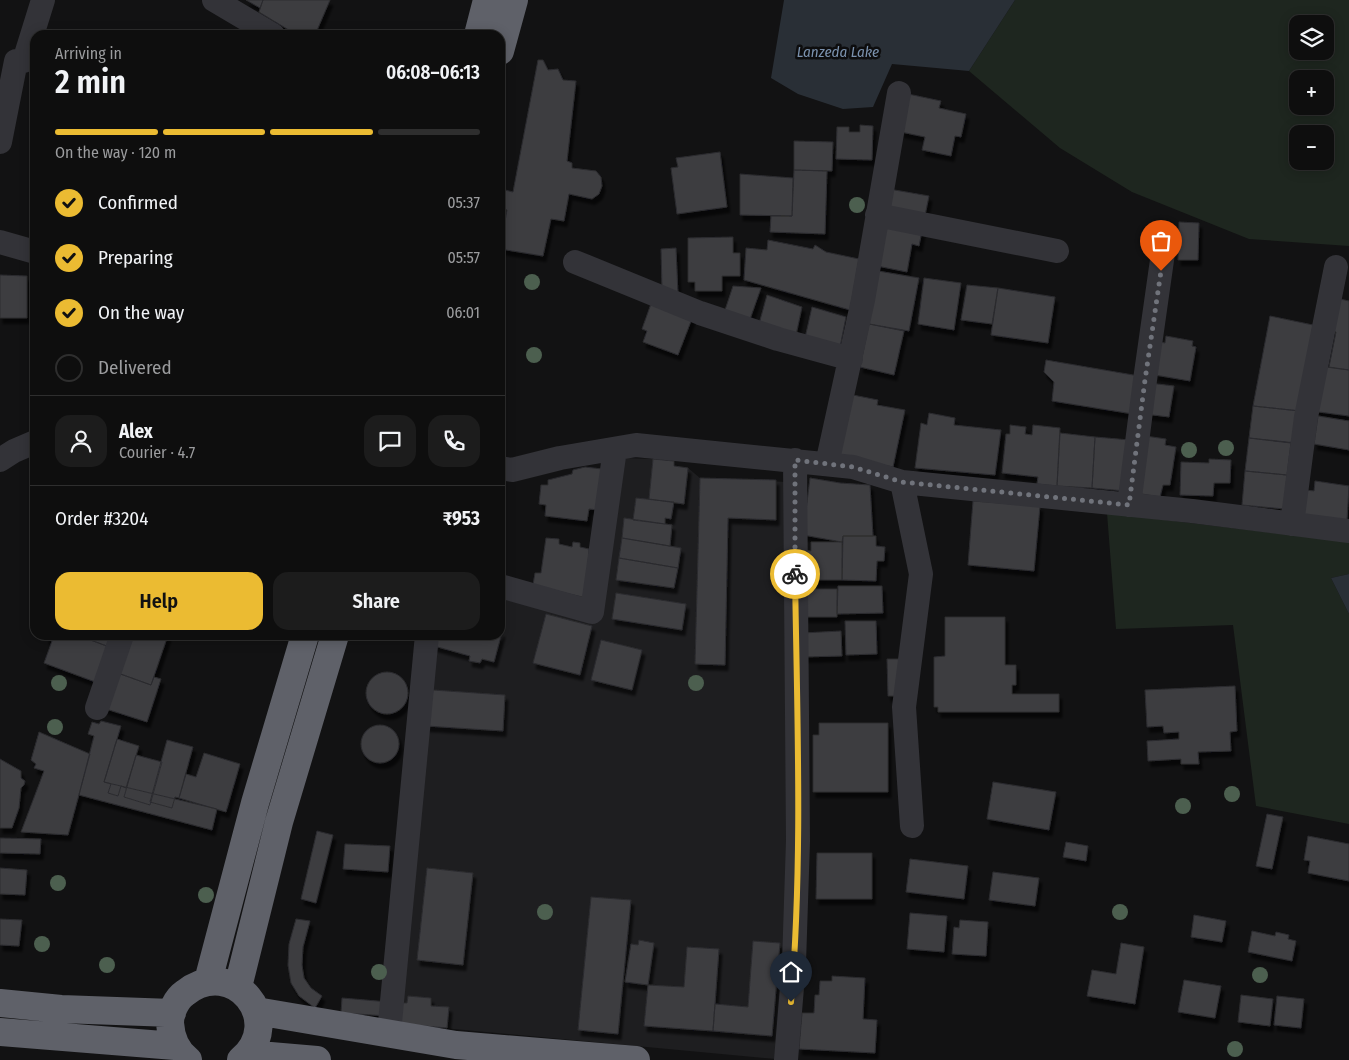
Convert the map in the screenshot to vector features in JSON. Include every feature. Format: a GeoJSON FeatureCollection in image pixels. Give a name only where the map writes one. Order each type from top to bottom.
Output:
{"type":"FeatureCollection","features":[{"type":"Feature","properties":{"kind":"highway"},"geometry":{"type":"LineString","coordinates":[[479,30],[487,0]]}},
{"type":"Feature","properties":{"kind":"highway"},"geometry":{"type":"LineString","coordinates":[[505,33],[514,0]]}},
{"type":"Feature","properties":{"kind":"highway"},"geometry":{"type":"LineString","coordinates":[[208,981],[255,803],[304,640]]}},
{"type":"Feature","properties":{"kind":"highway"},"geometry":{"type":"LineString","coordinates":[[238,987],[279,822],[334,640]]}},
{"type":"Feature","properties":{"kind":"highway"},"geometry":{"type":"LineString","coordinates":[[183,1056],[171,1033],[170,1020],[172,1012],[182,995],[194,986],[208,981],[223,982],[238,987],[249,997],[256,1011],[259,1026],[256,1041],[244,1057]]}},
{"type":"Feature","properties":{"kind":"highway"},"geometry":{"type":"LineString","coordinates":[[0,1003],[61,1009],[172,1012]]}},
{"type":"Feature","properties":{"kind":"highway"},"geometry":{"type":"LineString","coordinates":[[256,1011],[456,1045],[636,1060]]}},
{"type":"Feature","properties":{"kind":"highway"},"geometry":{"type":"LineString","coordinates":[[0,1032],[183,1056]]}},
{"type":"Feature","properties":{"kind":"highway"},"geometry":{"type":"LineString","coordinates":[[244,1057],[317,1060]]}},
{"type":"Feature","properties":{"kind":"street"},"geometry":{"type":"LineString","coordinates":[[31,30],[43,0]]}},
{"type":"Feature","properties":{"kind":"street"},"geometry":{"type":"LineString","coordinates":[[214,0],[265,30]]}},
{"type":"Feature","properties":{"kind":"street"},"geometry":{"type":"LineString","coordinates":[[0,142],[19,61],[30,33]]}},
{"type":"Feature","properties":{"kind":"street"},"geometry":{"type":"LineString","coordinates":[[827,464],[851,359],[899,93]]}},
{"type":"Feature","properties":{"kind":"street"},"geometry":{"type":"LineString","coordinates":[[877,215],[1057,251]]}},
{"type":"Feature","properties":{"kind":"street"},"geometry":{"type":"LineString","coordinates":[[0,242],[30,251]]}},
{"type":"Feature","properties":{"kind":"street"},"geometry":{"type":"LineString","coordinates":[[1129,505],[1164,253]]}},
{"type":"Feature","properties":{"kind":"street"},"geometry":{"type":"LineString","coordinates":[[575,262],[700,313],[778,339],[851,359]]}},
{"type":"Feature","properties":{"kind":"street"},"geometry":{"type":"LineString","coordinates":[[1292,524],[1306,418],[1336,267]]}},
{"type":"Feature","properties":{"kind":"street"},"geometry":{"type":"LineString","coordinates":[[0,460],[30,444]]}},
{"type":"Feature","properties":{"kind":"street"},"geometry":{"type":"LineString","coordinates":[[505,469],[512,470],[560,458],[636,445],[853,467],[902,482],[1129,505],[1349,531]]}},
{"type":"Feature","properties":{"kind":"street"},"geometry":{"type":"LineString","coordinates":[[505,587],[592,612],[615,449]]}},
{"type":"Feature","properties":{"kind":"street"},"geometry":{"type":"LineString","coordinates":[[786,1060],[794,963],[798,841],[795,460]]}},
{"type":"Feature","properties":{"kind":"street"},"geometry":{"type":"LineString","coordinates":[[902,482],[921,574],[904,707],[912,826]]}},
{"type":"Feature","properties":{"kind":"street"},"geometry":{"type":"LineString","coordinates":[[97,708],[120,640]]}},
{"type":"Feature","properties":{"kind":"street"},"geometry":{"type":"LineString","coordinates":[[389,1033],[426,640]]}},
{"type":"Feature","properties":{"kind":"shaded area"},"geometry":{"type":"Polygon","coordinates":[[[1015,0],[1349,0],[1349,246],[1249,239],[1132,192],[1060,148],[969,71],[1015,0]]]}},
{"type":"Feature","properties":{"kind":"shaded area"},"geometry":{"type":"Polygon","coordinates":[[[625,458],[653,459],[674,466],[688,468],[700,478],[787,482],[787,942],[776,1059],[400,1024],[436,640],[505,640],[505,594],[598,619],[625,458]]]}},
{"type":"Feature","properties":{"kind":"shaded area"},"geometry":{"type":"Polygon","coordinates":[[[1107,513],[1349,542],[1349,574],[1331,578],[1349,614],[1349,824],[1256,806],[1233,625],[1116,629],[1107,513]]]}},
{"type":"Feature","properties":{"kind":"water","name":"Lanzeda Lake"},"geometry":{"type":"Polygon","coordinates":[[[784,0],[1015,0],[969,71],[892,64],[873,107],[843,109],[798,94],[771,78],[784,0]]]}},
{"type":"Feature","properties":{"kind":"water"},"geometry":{"type":"Polygon","coordinates":[[[1349,574],[1349,614],[1331,578],[1349,574]]]}},
{"type":"Feature","properties":{"kind":"building"},"geometry":{"type":"Polygon","coordinates":[[[246,0],[263,0],[260,8],[246,0]]]}},
{"type":"Feature","properties":{"kind":"building"},"geometry":{"type":"Polygon","coordinates":[[[263,0],[330,0],[317,30],[289,30],[259,12],[263,0]]]}},
{"type":"Feature","properties":{"kind":"building"},"geometry":{"type":"Polygon","coordinates":[[[538,60],[543,60],[548,70],[558,69],[563,80],[576,81],[567,161],[572,163],[572,168],[596,171],[601,177],[602,186],[599,194],[592,199],[569,194],[564,221],[551,219],[543,256],[505,250],[507,210],[505,209],[505,190],[513,192],[538,60]]]}},
{"type":"Feature","properties":{"kind":"building"},"geometry":{"type":"Polygon","coordinates":[[[908,94],[941,101],[939,108],[966,114],[961,137],[955,136],[951,156],[922,150],[925,137],[901,132],[908,94]]]}},
{"type":"Feature","properties":{"kind":"building"},"geometry":{"type":"Polygon","coordinates":[[[860,125],[873,126],[872,160],[836,159],[837,127],[849,127],[849,132],[860,132],[860,125]]]}},
{"type":"Feature","properties":{"kind":"building"},"geometry":{"type":"Polygon","coordinates":[[[794,141],[833,142],[832,171],[794,170],[794,141]]]}},
{"type":"Feature","properties":{"kind":"building"},"geometry":{"type":"Polygon","coordinates":[[[720,152],[727,207],[677,214],[671,168],[678,167],[676,158],[720,152]]]}},
{"type":"Feature","properties":{"kind":"building"},"geometry":{"type":"Polygon","coordinates":[[[794,170],[827,171],[825,234],[770,232],[771,216],[792,216],[794,170]]]}},
{"type":"Feature","properties":{"kind":"building"},"geometry":{"type":"Polygon","coordinates":[[[740,174],[793,178],[792,216],[740,215],[740,174]]]}},
{"type":"Feature","properties":{"kind":"building"},"geometry":{"type":"Polygon","coordinates":[[[889,189],[929,196],[924,220],[885,212],[889,189]]]}},
{"type":"Feature","properties":{"kind":"building"},"geometry":{"type":"Polygon","coordinates":[[[1179,222],[1199,223],[1198,260],[1178,260],[1179,222]]]}},
{"type":"Feature","properties":{"kind":"building"},"geometry":{"type":"Polygon","coordinates":[[[886,223],[922,231],[919,246],[912,244],[907,272],[872,265],[886,223]]]}},
{"type":"Feature","properties":{"kind":"building"},"geometry":{"type":"Polygon","coordinates":[[[733,237],[733,253],[740,253],[740,276],[722,276],[722,291],[695,291],[695,282],[688,282],[688,238],[733,237]]]}},
{"type":"Feature","properties":{"kind":"building"},"geometry":{"type":"Polygon","coordinates":[[[768,240],[813,249],[815,245],[826,252],[859,259],[850,310],[744,280],[746,248],[767,250],[768,240]]]}},
{"type":"Feature","properties":{"kind":"building"},"geometry":{"type":"Polygon","coordinates":[[[676,248],[678,295],[662,289],[661,249],[676,248]]]}},
{"type":"Feature","properties":{"kind":"building"},"geometry":{"type":"Polygon","coordinates":[[[878,271],[919,278],[909,331],[869,324],[878,271]]]}},
{"type":"Feature","properties":{"kind":"building"},"geometry":{"type":"Polygon","coordinates":[[[0,275],[27,276],[27,318],[0,318],[0,275]]]}},
{"type":"Feature","properties":{"kind":"building"},"geometry":{"type":"Polygon","coordinates":[[[924,278],[961,283],[954,330],[918,324],[924,278]]]}},
{"type":"Feature","properties":{"kind":"building"},"geometry":{"type":"Polygon","coordinates":[[[967,285],[998,288],[992,324],[961,320],[967,285]]]}},
{"type":"Feature","properties":{"kind":"building"},"geometry":{"type":"Polygon","coordinates":[[[733,286],[761,288],[749,322],[724,313],[733,286]]]}},
{"type":"Feature","properties":{"kind":"building"},"geometry":{"type":"Polygon","coordinates":[[[998,288],[1055,297],[1048,343],[991,335],[998,288]]]}},
{"type":"Feature","properties":{"kind":"building"},"geometry":{"type":"Polygon","coordinates":[[[767,295],[802,307],[796,335],[759,324],[767,295]]]}},
{"type":"Feature","properties":{"kind":"building"},"geometry":{"type":"Polygon","coordinates":[[[1340,299],[1349,301],[1349,370],[1329,367],[1336,332],[1331,331],[1340,299]]]}},
{"type":"Feature","properties":{"kind":"building"},"geometry":{"type":"Polygon","coordinates":[[[652,301],[693,316],[678,355],[643,342],[647,331],[642,329],[652,301]]]}},
{"type":"Feature","properties":{"kind":"building"},"geometry":{"type":"Polygon","coordinates":[[[812,307],[846,317],[840,347],[805,338],[812,307]]]}},
{"type":"Feature","properties":{"kind":"building"},"geometry":{"type":"Polygon","coordinates":[[[1270,316],[1313,325],[1300,411],[1253,406],[1270,316]]]}},
{"type":"Feature","properties":{"kind":"building"},"geometry":{"type":"Polygon","coordinates":[[[869,324],[904,331],[894,375],[860,367],[869,324]]]}},
{"type":"Feature","properties":{"kind":"building"},"geometry":{"type":"Polygon","coordinates":[[[1166,336],[1193,341],[1192,346],[1196,347],[1190,381],[1155,375],[1160,342],[1165,343],[1166,336]]]}},
{"type":"Feature","properties":{"kind":"building"},"geometry":{"type":"Polygon","coordinates":[[[1046,360],[1139,376],[1133,414],[1052,401],[1054,382],[1044,372],[1046,360]]]}},
{"type":"Feature","properties":{"kind":"building"},"geometry":{"type":"Polygon","coordinates":[[[1310,365],[1349,370],[1349,416],[1304,410],[1310,365]]]}},
{"type":"Feature","properties":{"kind":"building"},"geometry":{"type":"Polygon","coordinates":[[[1149,383],[1174,386],[1169,417],[1145,414],[1149,383]]]}},
{"type":"Feature","properties":{"kind":"building"},"geometry":{"type":"Polygon","coordinates":[[[848,394],[878,400],[877,405],[905,410],[893,467],[835,455],[848,394]]]}},
{"type":"Feature","properties":{"kind":"building"},"geometry":{"type":"Polygon","coordinates":[[[1253,406],[1300,411],[1296,443],[1249,438],[1253,406]]]}},
{"type":"Feature","properties":{"kind":"building"},"geometry":{"type":"Polygon","coordinates":[[[929,413],[955,418],[954,425],[1001,430],[995,475],[915,468],[921,423],[927,425],[929,413]]]}},
{"type":"Feature","properties":{"kind":"building"},"geometry":{"type":"Polygon","coordinates":[[[1318,416],[1349,421],[1349,450],[1314,444],[1318,416]]]}},
{"type":"Feature","properties":{"kind":"building"},"geometry":{"type":"Polygon","coordinates":[[[1010,425],[1026,427],[1025,434],[1032,435],[1033,425],[1060,428],[1057,486],[1037,484],[1038,477],[1002,473],[1006,434],[1010,434],[1010,425]]]}},
{"type":"Feature","properties":{"kind":"building"},"geometry":{"type":"Polygon","coordinates":[[[1060,433],[1095,437],[1092,488],[1057,486],[1060,433]]]}},
{"type":"Feature","properties":{"kind":"building"},"geometry":{"type":"Polygon","coordinates":[[[1145,436],[1166,439],[1165,445],[1176,447],[1170,485],[1163,485],[1160,497],[1136,493],[1145,436]]]}},
{"type":"Feature","properties":{"kind":"building"},"geometry":{"type":"Polygon","coordinates":[[[1095,437],[1130,440],[1125,491],[1092,488],[1095,437]]]}},
{"type":"Feature","properties":{"kind":"building"},"geometry":{"type":"Polygon","coordinates":[[[1249,438],[1291,443],[1287,475],[1245,471],[1249,438]]]}},
{"type":"Feature","properties":{"kind":"building"},"geometry":{"type":"Polygon","coordinates":[[[653,459],[674,461],[674,466],[688,468],[684,504],[649,499],[653,459]]]}},
{"type":"Feature","properties":{"kind":"building"},"geometry":{"type":"Polygon","coordinates":[[[1209,459],[1231,460],[1230,483],[1214,483],[1213,496],[1180,495],[1181,462],[1209,463],[1209,459]]]}},
{"type":"Feature","properties":{"kind":"building"},"geometry":{"type":"Polygon","coordinates":[[[585,467],[602,469],[598,510],[589,509],[587,521],[545,516],[546,505],[539,504],[541,485],[548,485],[548,480],[572,474],[573,470],[585,467]]]}},
{"type":"Feature","properties":{"kind":"building"},"geometry":{"type":"Polygon","coordinates":[[[1245,471],[1287,475],[1284,509],[1242,505],[1245,471]]]}},
{"type":"Feature","properties":{"kind":"building"},"geometry":{"type":"Polygon","coordinates":[[[700,478],[776,480],[776,520],[728,518],[725,665],[695,664],[700,478]]]}},
{"type":"Feature","properties":{"kind":"building"},"geometry":{"type":"Polygon","coordinates":[[[810,478],[870,485],[873,536],[843,536],[842,542],[803,535],[810,478]]]}},
{"type":"Feature","properties":{"kind":"building"},"geometry":{"type":"Polygon","coordinates":[[[1315,481],[1349,486],[1347,520],[1303,515],[1306,490],[1314,491],[1315,481]]]}},
{"type":"Feature","properties":{"kind":"building"},"geometry":{"type":"Polygon","coordinates":[[[636,498],[674,502],[671,519],[665,518],[665,524],[633,520],[636,498]]]}},
{"type":"Feature","properties":{"kind":"building"},"geometry":{"type":"Polygon","coordinates":[[[973,501],[1040,506],[1034,571],[968,565],[973,501]]]}},
{"type":"Feature","properties":{"kind":"building"},"geometry":{"type":"Polygon","coordinates":[[[624,518],[672,525],[670,546],[622,538],[624,518]]]}},
{"type":"Feature","properties":{"kind":"building"},"geometry":{"type":"Polygon","coordinates":[[[843,536],[876,536],[876,546],[885,547],[884,561],[877,561],[876,581],[842,580],[843,536]]]}},
{"type":"Feature","properties":{"kind":"building"},"geometry":{"type":"Polygon","coordinates":[[[546,538],[559,539],[559,544],[572,547],[573,542],[580,543],[580,547],[589,549],[586,598],[533,585],[535,573],[541,573],[546,538]]]}},
{"type":"Feature","properties":{"kind":"building"},"geometry":{"type":"Polygon","coordinates":[[[622,538],[681,548],[678,568],[619,558],[622,538]]]}},
{"type":"Feature","properties":{"kind":"building"},"geometry":{"type":"Polygon","coordinates":[[[811,542],[842,542],[842,580],[801,580],[801,550],[811,551],[811,542]]]}},
{"type":"Feature","properties":{"kind":"building"},"geometry":{"type":"Polygon","coordinates":[[[619,558],[678,568],[674,588],[616,580],[619,558]]]}},
{"type":"Feature","properties":{"kind":"building"},"geometry":{"type":"Polygon","coordinates":[[[838,586],[882,586],[883,613],[837,614],[838,586]]]}},
{"type":"Feature","properties":{"kind":"building"},"geometry":{"type":"Polygon","coordinates":[[[810,589],[837,589],[837,617],[801,617],[801,592],[810,592],[810,589]]]}},
{"type":"Feature","properties":{"kind":"building"},"geometry":{"type":"Polygon","coordinates":[[[616,593],[686,604],[682,630],[612,619],[616,593]]]}},
{"type":"Feature","properties":{"kind":"building"},"geometry":{"type":"Polygon","coordinates":[[[546,614],[592,626],[580,675],[533,663],[546,614]]]}},
{"type":"Feature","properties":{"kind":"building"},"geometry":{"type":"Polygon","coordinates":[[[945,617],[1005,617],[1005,665],[1016,665],[1016,685],[1012,685],[1012,694],[1059,694],[1059,712],[938,712],[938,707],[934,707],[934,657],[945,656],[945,617]]]}},
{"type":"Feature","properties":{"kind":"building"},"geometry":{"type":"Polygon","coordinates":[[[845,621],[876,621],[877,654],[846,655],[845,621]]]}},
{"type":"Feature","properties":{"kind":"building"},"geometry":{"type":"Polygon","coordinates":[[[841,631],[842,656],[803,657],[802,633],[841,631]]]}},
{"type":"Feature","properties":{"kind":"building"},"geometry":{"type":"Polygon","coordinates":[[[49,640],[90,640],[112,648],[98,683],[44,663],[52,641],[49,640]]]}},
{"type":"Feature","properties":{"kind":"building"},"geometry":{"type":"Polygon","coordinates":[[[90,640],[114,640],[112,648],[90,640]]]}},
{"type":"Feature","properties":{"kind":"building"},"geometry":{"type":"Polygon","coordinates":[[[126,640],[166,640],[151,685],[115,672],[126,640]]]}},
{"type":"Feature","properties":{"kind":"building"},"geometry":{"type":"Polygon","coordinates":[[[435,640],[500,640],[494,662],[482,659],[480,663],[469,661],[470,656],[434,646],[435,640]]]}},
{"type":"Feature","properties":{"kind":"building"},"geometry":{"type":"Polygon","coordinates":[[[601,640],[642,650],[632,690],[591,680],[601,640]]]}},
{"type":"Feature","properties":{"kind":"building"},"geometry":{"type":"Polygon","coordinates":[[[887,659],[901,659],[902,696],[888,696],[887,659]]]}},
{"type":"Feature","properties":{"kind":"building"},"geometry":{"type":"Polygon","coordinates":[[[115,672],[151,685],[154,677],[161,679],[147,722],[103,708],[115,672]]]}},
{"type":"Feature","properties":{"kind":"building"},"geometry":{"type":"Polygon","coordinates":[[[391,672],[399,675],[405,681],[408,693],[405,705],[399,711],[383,714],[375,711],[369,705],[366,689],[369,681],[375,675],[391,672]]]}},
{"type":"Feature","properties":{"kind":"building"},"geometry":{"type":"Polygon","coordinates":[[[1235,686],[1237,731],[1230,732],[1231,751],[1198,752],[1199,764],[1181,764],[1181,759],[1148,761],[1147,741],[1179,739],[1179,732],[1164,733],[1163,726],[1147,727],[1145,690],[1235,686]]]}},
{"type":"Feature","properties":{"kind":"building"},"geometry":{"type":"Polygon","coordinates":[[[433,690],[505,695],[503,731],[426,726],[433,690]]]}},
{"type":"Feature","properties":{"kind":"building"},"geometry":{"type":"Polygon","coordinates":[[[101,721],[121,726],[104,782],[217,809],[212,830],[79,795],[94,736],[88,734],[92,722],[99,724],[101,721]]]}},
{"type":"Feature","properties":{"kind":"building"},"geometry":{"type":"Polygon","coordinates":[[[819,723],[888,723],[888,792],[813,792],[813,735],[819,735],[819,723]]]}},
{"type":"Feature","properties":{"kind":"building"},"geometry":{"type":"Polygon","coordinates":[[[380,725],[394,730],[399,744],[394,758],[380,763],[366,758],[361,744],[366,730],[380,725]]]}},
{"type":"Feature","properties":{"kind":"building"},"geometry":{"type":"Polygon","coordinates":[[[39,732],[90,754],[68,835],[21,832],[44,771],[34,768],[36,764],[31,760],[39,732]]]}},
{"type":"Feature","properties":{"kind":"building"},"geometry":{"type":"Polygon","coordinates":[[[117,739],[139,746],[126,788],[121,786],[118,796],[108,793],[111,784],[104,782],[117,739]]]}},
{"type":"Feature","properties":{"kind":"building"},"geometry":{"type":"Polygon","coordinates":[[[167,740],[193,747],[179,798],[175,797],[172,808],[150,802],[167,740]]]}},
{"type":"Feature","properties":{"kind":"building"},"geometry":{"type":"Polygon","coordinates":[[[204,753],[240,764],[226,812],[179,798],[186,774],[196,777],[204,753]]]}},
{"type":"Feature","properties":{"kind":"building"},"geometry":{"type":"Polygon","coordinates":[[[136,755],[162,762],[150,805],[124,797],[136,755]]]}},
{"type":"Feature","properties":{"kind":"building"},"geometry":{"type":"Polygon","coordinates":[[[0,759],[21,771],[21,778],[25,781],[21,788],[19,808],[12,828],[0,828],[0,759]]]}},
{"type":"Feature","properties":{"kind":"building"},"geometry":{"type":"Polygon","coordinates":[[[993,782],[1056,792],[1049,830],[987,819],[993,782]]]}},
{"type":"Feature","properties":{"kind":"building"},"geometry":{"type":"Polygon","coordinates":[[[1267,814],[1283,817],[1272,869],[1256,866],[1267,814]]]}},
{"type":"Feature","properties":{"kind":"building"},"geometry":{"type":"Polygon","coordinates":[[[317,831],[333,835],[316,903],[301,899],[317,831]]]}},
{"type":"Feature","properties":{"kind":"building"},"geometry":{"type":"Polygon","coordinates":[[[1308,836],[1349,844],[1349,881],[1308,873],[1310,861],[1304,860],[1308,836]]]}},
{"type":"Feature","properties":{"kind":"building"},"geometry":{"type":"Polygon","coordinates":[[[0,838],[41,839],[40,854],[0,853],[0,838]]]}},
{"type":"Feature","properties":{"kind":"building"},"geometry":{"type":"Polygon","coordinates":[[[1066,842],[1088,846],[1086,861],[1063,857],[1066,842]]]}},
{"type":"Feature","properties":{"kind":"building"},"geometry":{"type":"Polygon","coordinates":[[[345,844],[390,846],[388,872],[343,869],[345,844]]]}},
{"type":"Feature","properties":{"kind":"building"},"geometry":{"type":"Polygon","coordinates":[[[817,853],[872,853],[872,899],[816,899],[817,853]]]}},
{"type":"Feature","properties":{"kind":"building"},"geometry":{"type":"Polygon","coordinates":[[[910,859],[968,866],[964,899],[906,892],[910,859]]]}},
{"type":"Feature","properties":{"kind":"building"},"geometry":{"type":"Polygon","coordinates":[[[0,868],[27,870],[25,895],[0,894],[0,868]]]}},
{"type":"Feature","properties":{"kind":"building"},"geometry":{"type":"Polygon","coordinates":[[[427,868],[473,873],[463,965],[417,960],[427,868]]]}},
{"type":"Feature","properties":{"kind":"building"},"geometry":{"type":"Polygon","coordinates":[[[993,872],[1039,878],[1035,906],[989,900],[993,872]]]}},
{"type":"Feature","properties":{"kind":"building"},"geometry":{"type":"Polygon","coordinates":[[[591,897],[631,900],[618,1034],[578,1030],[591,897]]]}},
{"type":"Feature","properties":{"kind":"building"},"geometry":{"type":"Polygon","coordinates":[[[910,913],[947,916],[944,952],[907,949],[910,913]]]}},
{"type":"Feature","properties":{"kind":"building"},"geometry":{"type":"Polygon","coordinates":[[[1194,915],[1226,921],[1222,942],[1191,937],[1194,915]]]}},
{"type":"Feature","properties":{"kind":"building"},"geometry":{"type":"Polygon","coordinates":[[[0,919],[22,920],[19,946],[0,945],[0,919]]]}},
{"type":"Feature","properties":{"kind":"building"},"geometry":{"type":"Polygon","coordinates":[[[296,919],[310,921],[303,947],[302,965],[304,978],[311,988],[322,996],[315,1008],[299,996],[291,983],[288,965],[289,944],[296,919]]]}},
{"type":"Feature","properties":{"kind":"building"},"geometry":{"type":"Polygon","coordinates":[[[960,920],[988,922],[986,956],[952,954],[954,927],[959,928],[960,920]]]}},
{"type":"Feature","properties":{"kind":"building"},"geometry":{"type":"Polygon","coordinates":[[[1252,931],[1275,936],[1276,932],[1289,935],[1288,939],[1296,941],[1292,961],[1248,952],[1252,931]]]}},
{"type":"Feature","properties":{"kind":"building"},"geometry":{"type":"Polygon","coordinates":[[[639,940],[654,943],[648,985],[625,982],[631,944],[638,945],[639,940]]]}},
{"type":"Feature","properties":{"kind":"building"},"geometry":{"type":"Polygon","coordinates":[[[753,941],[780,943],[772,1036],[713,1031],[715,1004],[748,1007],[753,941]]]}},
{"type":"Feature","properties":{"kind":"building"},"geometry":{"type":"Polygon","coordinates":[[[1121,943],[1144,947],[1135,1004],[1087,996],[1092,970],[1116,974],[1121,943]]]}},
{"type":"Feature","properties":{"kind":"building"},"geometry":{"type":"Polygon","coordinates":[[[687,947],[719,949],[713,1031],[644,1026],[648,985],[684,987],[687,947]]]}},
{"type":"Feature","properties":{"kind":"building"},"geometry":{"type":"Polygon","coordinates":[[[832,976],[865,978],[863,1019],[877,1020],[875,1053],[799,1049],[802,1013],[814,1013],[815,995],[819,995],[820,981],[832,981],[832,976]]]}},
{"type":"Feature","properties":{"kind":"building"},"geometry":{"type":"Polygon","coordinates":[[[1184,980],[1221,986],[1215,1018],[1178,1012],[1184,980]]]}},
{"type":"Feature","properties":{"kind":"building"},"geometry":{"type":"Polygon","coordinates":[[[1241,995],[1273,999],[1270,1026],[1238,1022],[1241,995]]]}},
{"type":"Feature","properties":{"kind":"building"},"geometry":{"type":"Polygon","coordinates":[[[408,996],[431,998],[431,1006],[449,1007],[447,1028],[400,1024],[401,1003],[407,1003],[408,996]]]}},
{"type":"Feature","properties":{"kind":"building"},"geometry":{"type":"Polygon","coordinates":[[[1277,996],[1304,999],[1301,1028],[1274,1025],[1277,996]]]}},
{"type":"Feature","properties":{"kind":"building"},"geometry":{"type":"Polygon","coordinates":[[[342,998],[389,1002],[388,1016],[341,1013],[342,998]]]}},
{"type":"Feature","properties":{"kind":"way so far"},"geometry":{"type":"LineString","coordinates":[[795,574],[795,460],[853,467],[902,482],[1129,505],[1161,271]]}},
{"type":"Feature","properties":{"kind":"route"},"geometry":{"type":"LineString","coordinates":[[791,1002],[798,841],[795,574]]}}]}
